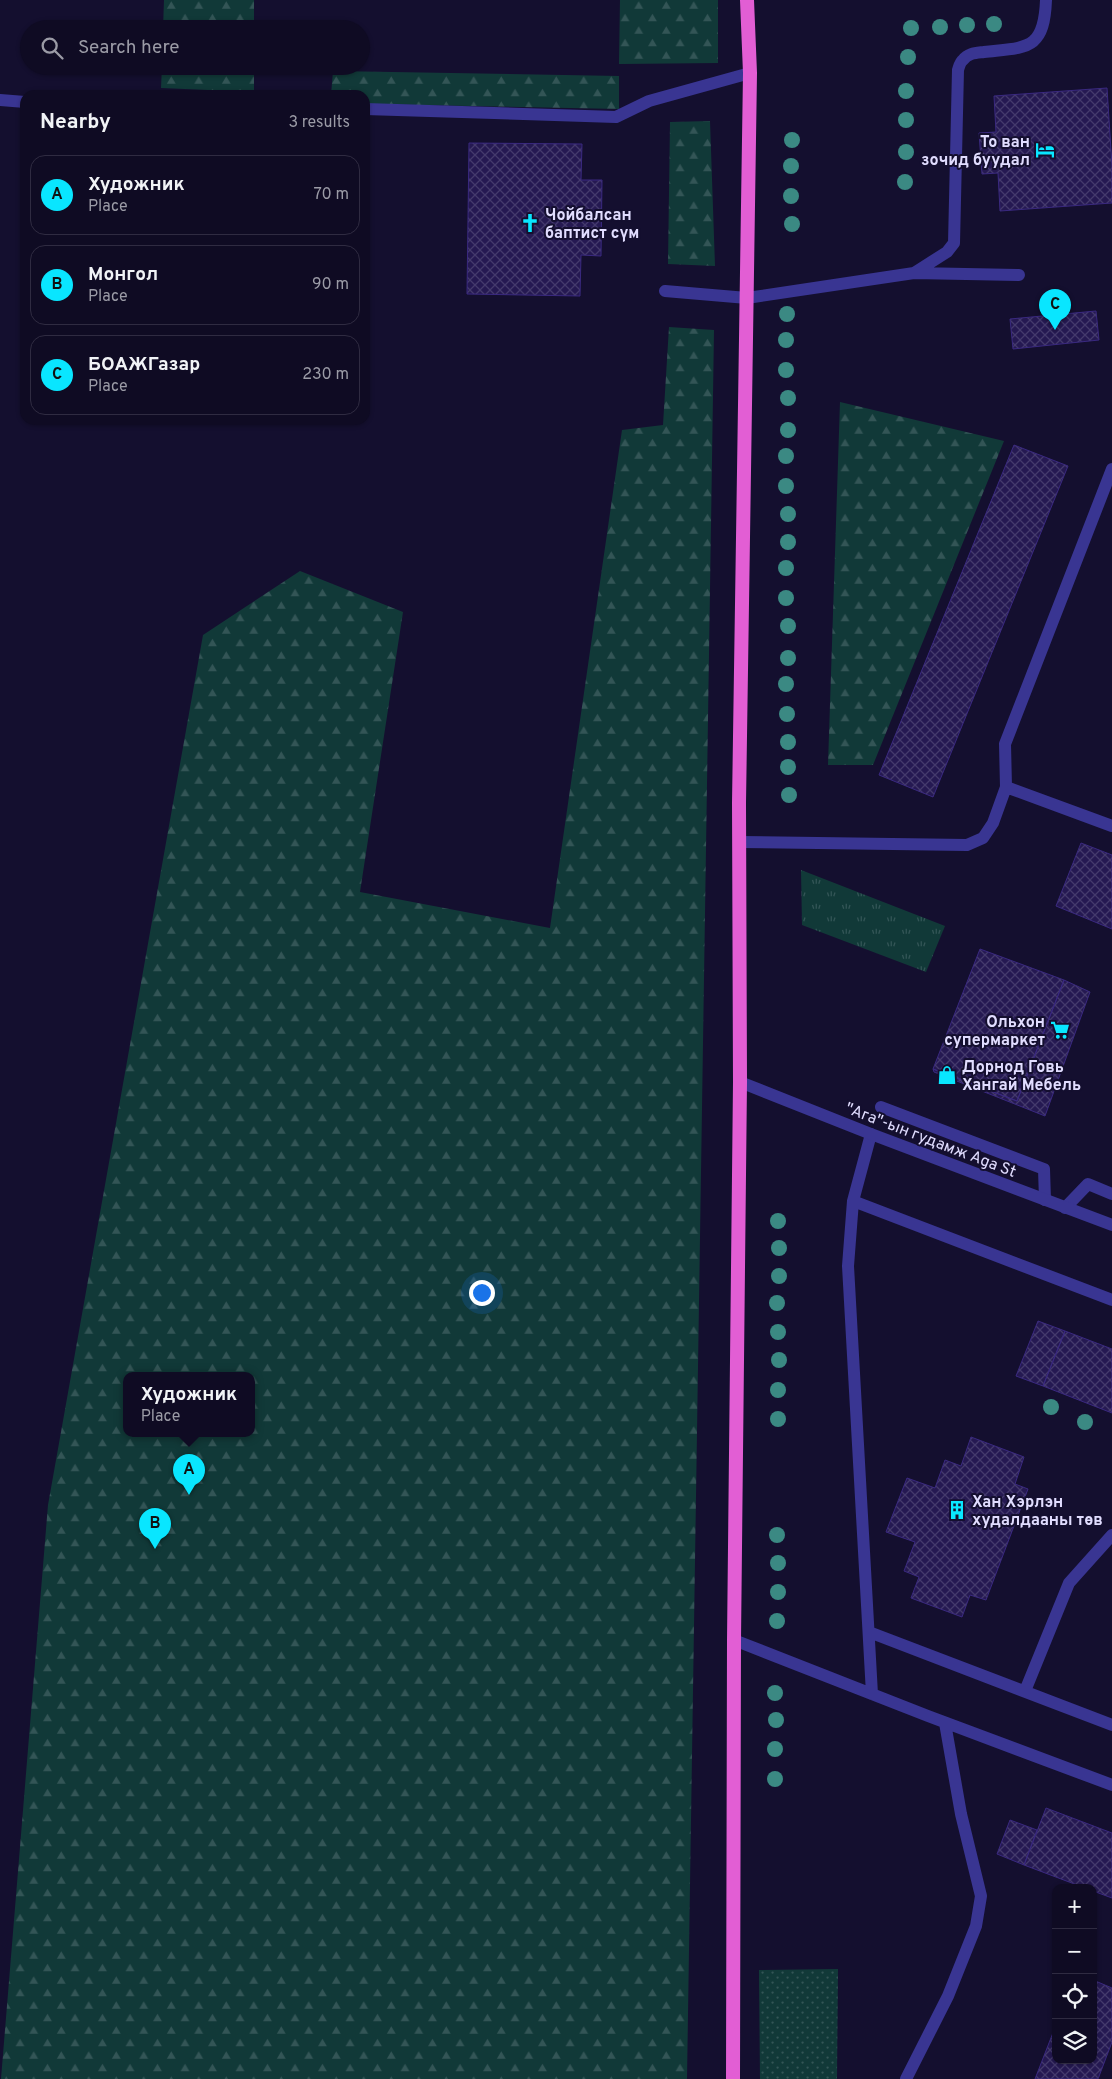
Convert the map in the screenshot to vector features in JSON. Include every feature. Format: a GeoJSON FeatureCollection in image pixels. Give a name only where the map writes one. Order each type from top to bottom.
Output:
{"type":"FeatureCollection","features":[{"type":"Feature","properties":{"kind":"highway"},"geometry":{"type":"LineString","coordinates":[[733,2079],[734,1640],[740,1082],[739,842],[750,73],[747,0]]}},
{"type":"Feature","properties":{"kind":"street"},"geometry":{"type":"LineString","coordinates":[[914,273],[947,252],[954,243],[958,70],[962,60],[971,54],[1026,47],[1040,35],[1045,19],[1046,0]]}},
{"type":"Feature","properties":{"kind":"street"},"geometry":{"type":"LineString","coordinates":[[370,109],[616,117],[649,101],[750,73]]}},
{"type":"Feature","properties":{"kind":"street"},"geometry":{"type":"LineString","coordinates":[[0,100],[20,102]]}},
{"type":"Feature","properties":{"kind":"street"},"geometry":{"type":"LineString","coordinates":[[665,291],[747,298],[914,273],[1019,275]]}},
{"type":"Feature","properties":{"kind":"street"},"geometry":{"type":"LineString","coordinates":[[739,842],[967,845],[983,838],[993,823],[1006,787],[1005,744],[1112,469]]}},
{"type":"Feature","properties":{"kind":"street"},"geometry":{"type":"LineString","coordinates":[[1006,787],[1112,826]]}},
{"type":"Feature","properties":{"kind":"street","name":"\"Ага\"-ын гудамж Aga St"},"geometry":{"type":"LineString","coordinates":[[740,1082],[871,1134],[1112,1225]]}},
{"type":"Feature","properties":{"kind":"street"},"geometry":{"type":"LineString","coordinates":[[881,1107],[1044,1169],[1045,1200]]}},
{"type":"Feature","properties":{"kind":"street"},"geometry":{"type":"LineString","coordinates":[[871,1134],[853,1201],[848,1266],[872,1694]]}},
{"type":"Feature","properties":{"kind":"street"},"geometry":{"type":"LineString","coordinates":[[1065,1208],[1088,1184],[1112,1194]]}},
{"type":"Feature","properties":{"kind":"street"},"geometry":{"type":"LineString","coordinates":[[853,1201],[1112,1300]]}},
{"type":"Feature","properties":{"kind":"street"},"geometry":{"type":"LineString","coordinates":[[1025,1691],[1069,1583],[1112,1535]]}},
{"type":"Feature","properties":{"kind":"street"},"geometry":{"type":"LineString","coordinates":[[869,1632],[1112,1724]]}},
{"type":"Feature","properties":{"kind":"street"},"geometry":{"type":"LineString","coordinates":[[734,1640],[1112,1785]]}},
{"type":"Feature","properties":{"kind":"street"},"geometry":{"type":"LineString","coordinates":[[906,2079],[948,1996],[976,1926],[981,1896],[961,1814],[945,1722]]}},
{"type":"Feature","properties":{"kind":"green space"},"geometry":{"type":"Polygon","coordinates":[[[164,0],[254,0],[254,20],[163,20],[164,0]]]}},
{"type":"Feature","properties":{"kind":"green space"},"geometry":{"type":"Polygon","coordinates":[[[620,0],[718,0],[718,63],[619,64],[620,0]]]}},
{"type":"Feature","properties":{"kind":"green space"},"geometry":{"type":"Polygon","coordinates":[[[370,72],[619,76],[619,109],[370,104],[370,90],[331,90],[333,75],[370,75],[370,72]]]}},
{"type":"Feature","properties":{"kind":"green space"},"geometry":{"type":"Polygon","coordinates":[[[162,75],[254,75],[254,90],[161,88],[162,75]]]}},
{"type":"Feature","properties":{"kind":"green space"},"geometry":{"type":"Polygon","coordinates":[[[710,121],[715,266],[668,264],[670,122],[710,121]]]}},
{"type":"Feature","properties":{"kind":"green space"},"geometry":{"type":"Polygon","coordinates":[[[669,327],[714,330],[687,2079],[1,2079],[48,1505],[203,635],[300,571],[403,612],[360,892],[550,928],[622,430],[663,425],[669,327]]]}},
{"type":"Feature","properties":{"kind":"green space"},"geometry":{"type":"Polygon","coordinates":[[[840,402],[1004,441],[873,765],[828,765],[840,402]]]}},
{"type":"Feature","properties":{"kind":"green space"},"geometry":{"type":"Polygon","coordinates":[[[801,870],[945,926],[926,972],[802,925],[801,870]]]}},
{"type":"Feature","properties":{"kind":"green space"},"geometry":{"type":"Polygon","coordinates":[[[838,1969],[837,2079],[760,2079],[759,1970],[838,1969]]]}},
{"type":"Feature","properties":{"kind":"building","name":"То ван зочид буудал"},"geometry":{"type":"Polygon","coordinates":[[[1107,88],[1112,166],[1112,203],[1000,211],[998,173],[982,174],[979,133],[996,132],[994,96],[1107,88]]]}},
{"type":"Feature","properties":{"kind":"building"},"geometry":{"type":"Polygon","coordinates":[[[469,143],[582,144],[581,180],[602,180],[601,256],[581,255],[580,296],[467,294],[469,143]]]}},
{"type":"Feature","properties":{"kind":"building"},"geometry":{"type":"Polygon","coordinates":[[[1096,311],[1099,340],[1013,349],[1010,319],[1096,311]]]}},
{"type":"Feature","properties":{"kind":"building"},"geometry":{"type":"Polygon","coordinates":[[[1014,445],[1068,466],[933,797],[879,775],[1014,445]]]}},
{"type":"Feature","properties":{"kind":"building"},"geometry":{"type":"Polygon","coordinates":[[[1081,843],[1112,855],[1112,929],[1056,906],[1081,843]]]}},
{"type":"Feature","properties":{"kind":"building"},"geometry":{"type":"Polygon","coordinates":[[[980,949],[1064,980],[1017,1101],[933,1069],[980,949]]]}},
{"type":"Feature","properties":{"kind":"building","name":"Ольхон супермаркет"},"geometry":{"type":"Polygon","coordinates":[[[1064,980],[1090,992],[1045,1116],[934,1072],[933,1069],[1017,1101],[1064,980]]]}},
{"type":"Feature","properties":{"kind":"building"},"geometry":{"type":"Polygon","coordinates":[[[1038,1321],[1065,1331],[1043,1386],[1016,1376],[1038,1321]]]}},
{"type":"Feature","properties":{"kind":"building"},"geometry":{"type":"Polygon","coordinates":[[[1065,1331],[1112,1349],[1112,1413],[1043,1386],[1065,1331]]]}},
{"type":"Feature","properties":{"kind":"building","name":"Хан Хэрлэн худалдааны төв"},"geometry":{"type":"Polygon","coordinates":[[[971,1437],[1024,1457],[1015,1484],[1028,1489],[986,1600],[970,1595],[962,1617],[911,1598],[919,1577],[904,1571],[915,1542],[886,1532],[907,1478],[935,1488],[945,1460],[961,1466],[971,1437]]]}},
{"type":"Feature","properties":{"kind":"building"},"geometry":{"type":"Polygon","coordinates":[[[1046,1808],[1112,1833],[1112,1898],[1097,1892],[1097,1884],[1074,1884],[1024,1865],[1046,1808]]]}},
{"type":"Feature","properties":{"kind":"building"},"geometry":{"type":"Polygon","coordinates":[[[1010,1820],[1037,1830],[1024,1865],[997,1854],[1010,1820]]]}},
{"type":"Feature","properties":{"kind":"building"},"geometry":{"type":"Polygon","coordinates":[[[1097,1982],[1112,1988],[1112,2042],[1098,2079],[1035,2079],[1052,2035],[1052,2064],[1097,2064],[1097,1982]]]}},
{"type":"Feature","properties":{"kind":"place","name":"То ван зочид буудал"},"geometry":{"type":"Point","coordinates":[1045,150]}},
{"type":"Feature","properties":{"kind":"place","name":"Чойбалсан баптист сүм"},"geometry":{"type":"Point","coordinates":[530,223]}},
{"type":"Feature","properties":{"kind":"place","name":"БОАЖГазар"},"geometry":{"type":"Point","coordinates":[1055,330]}},
{"type":"Feature","properties":{"kind":"place","name":"Ольхон супермаркет"},"geometry":{"type":"Point","coordinates":[1060,1030]}},
{"type":"Feature","properties":{"kind":"place","name":"Дорнод Говь Хангай Мебель"},"geometry":{"type":"Point","coordinates":[947,1075]}},
{"type":"Feature","properties":{"kind":"place","name":"Художник"},"geometry":{"type":"Point","coordinates":[189,1495]}},
{"type":"Feature","properties":{"kind":"place","name":"Хан Хэрлэн худалдааны төв"},"geometry":{"type":"Point","coordinates":[957,1510]}},
{"type":"Feature","properties":{"kind":"place","name":"Монгол"},"geometry":{"type":"Point","coordinates":[155,1549]}}]}
